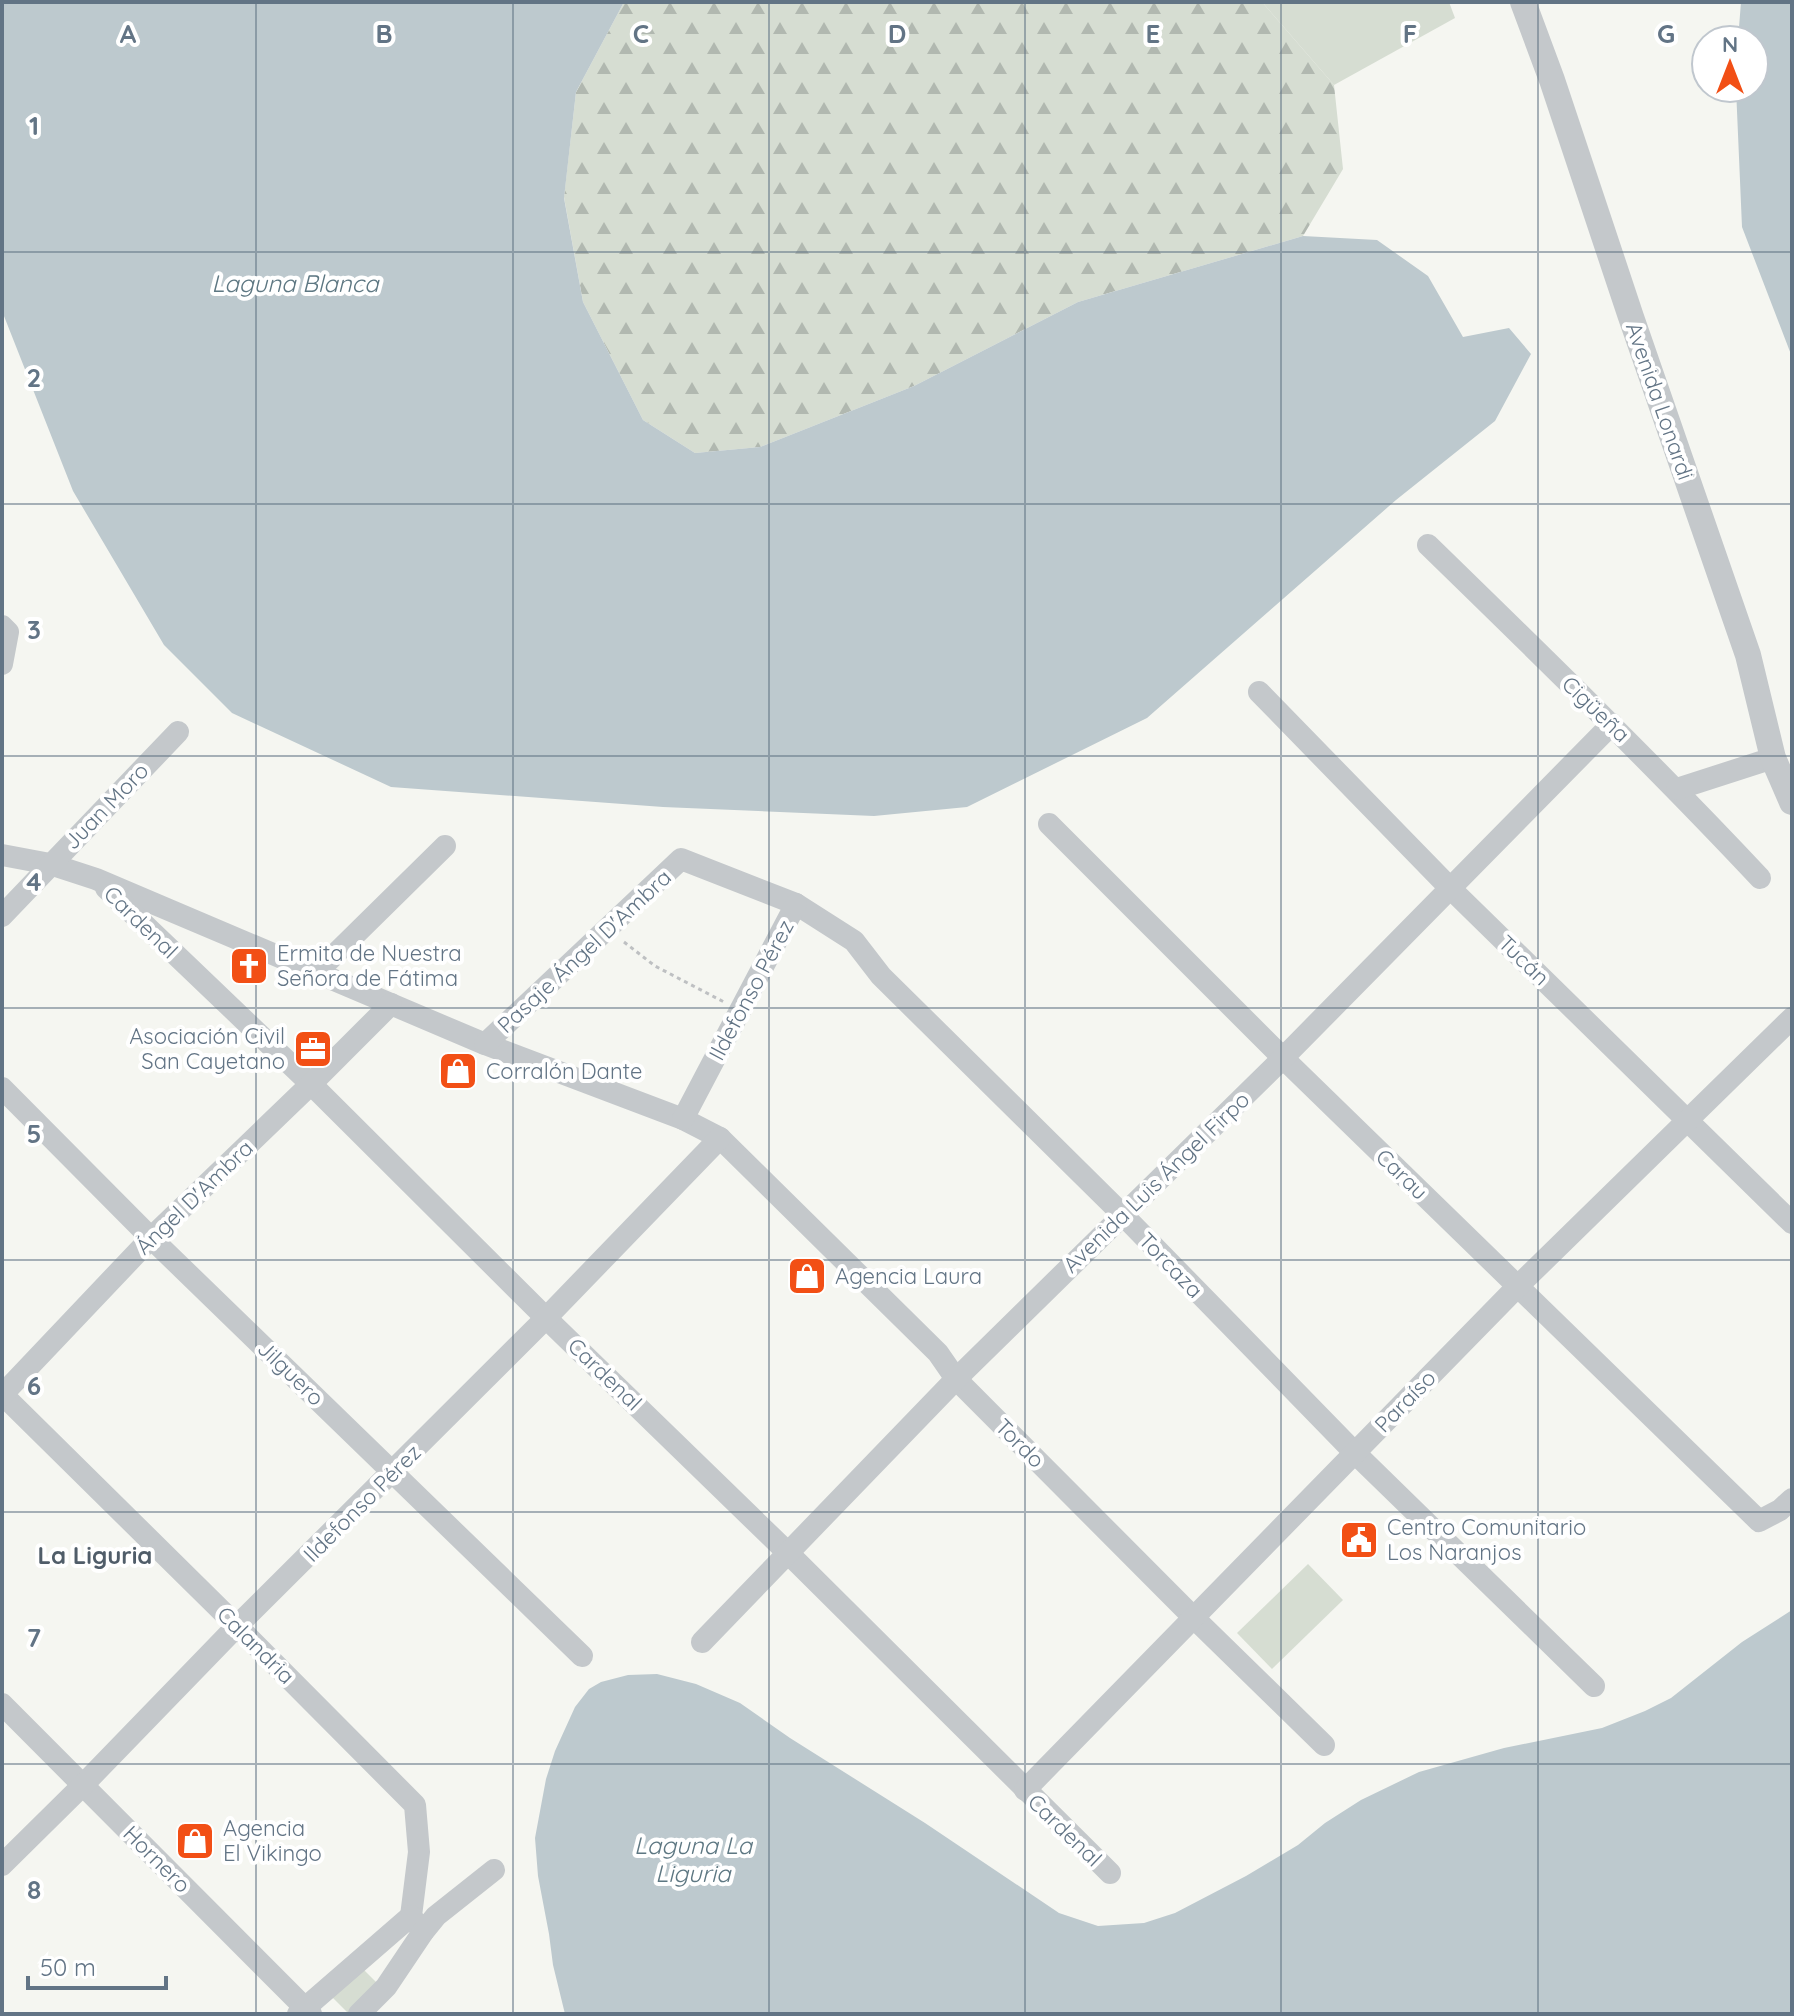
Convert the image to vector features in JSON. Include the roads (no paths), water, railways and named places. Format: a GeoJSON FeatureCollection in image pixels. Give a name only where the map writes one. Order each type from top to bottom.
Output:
{"type":"FeatureCollection","features":[{"type":"Feature","properties":{"kind":"street","name":"Avenida Lonardi"},"geometry":{"type":"LineString","coordinates":[[1523,2],[1748,655],[1773,758],[1792,802]]}},
{"type":"Feature","properties":{"kind":"street","name":"Cigüeña"},"geometry":{"type":"LineString","coordinates":[[1428,545],[1677,789],[1760,878]]}},
{"type":"Feature","properties":{"kind":"street"},"geometry":{"type":"LineString","coordinates":[[2,664],[5,629]]}},
{"type":"Feature","properties":{"kind":"street","name":"Tucán"},"geometry":{"type":"LineString","coordinates":[[1259,692],[1450,888],[1792,1223]]}},
{"type":"Feature","properties":{"kind":"street","name":"Avenida Luis Ángel Firpo"},"geometry":{"type":"LineString","coordinates":[[702,1642],[956,1379],[1283,1058],[1612,724]]}},
{"type":"Feature","properties":{"kind":"street","name":"Juan Moro"},"geometry":{"type":"LineString","coordinates":[[2,916],[178,732]]}},
{"type":"Feature","properties":{"kind":"street"},"geometry":{"type":"LineString","coordinates":[[1677,789],[1773,758]]}},
{"type":"Feature","properties":{"kind":"street","name":"Carau"},"geometry":{"type":"LineString","coordinates":[[1049,824],[1283,1058],[1759,1521],[1780,1510],[1792,1499]]}},
{"type":"Feature","properties":{"kind":"street"},"geometry":{"type":"LineString","coordinates":[[316,973],[445,846]]}},
{"type":"Feature","properties":{"kind":"street","name":"Tordo"},"geometry":{"type":"LineString","coordinates":[[2,855],[50,864],[96,879],[485,1044],[683,1119],[720,1138],[938,1353],[956,1379],[1324,1745]]}},
{"type":"Feature","properties":{"kind":"street","name":"Torcaza"},"geometry":{"type":"LineString","coordinates":[[681,859],[796,904],[854,941],[881,976],[1122,1214],[1355,1453],[1594,1686]]}},
{"type":"Feature","properties":{"kind":"street","name":"Pasaje Ángel D'Ambra"},"geometry":{"type":"LineString","coordinates":[[485,1044],[681,859]]}},
{"type":"Feature","properties":{"kind":"street","name":"Cardenal"},"geometry":{"type":"LineString","coordinates":[[96,879],[311,1084],[1110,1873]]}},
{"type":"Feature","properties":{"kind":"street","name":"Ildefonso Pérez"},"geometry":{"type":"LineString","coordinates":[[683,1119],[796,904]]}},
{"type":"Feature","properties":{"kind":"street","name":"Ángel D'Ambra"},"geometry":{"type":"LineString","coordinates":[[2,1394],[151,1238],[391,1004]]}},
{"type":"Feature","properties":{"kind":"street","name":"Paraíso"},"geometry":{"type":"LineString","coordinates":[[1025,1790],[1518,1286],[1791,1022]]}},
{"type":"Feature","properties":{"kind":"street","name":"Jilguero"},"geometry":{"type":"LineString","coordinates":[[2,1088],[151,1238],[582,1656]]}},
{"type":"Feature","properties":{"kind":"street","name":"Ildefonso Pérez"},"geometry":{"type":"LineString","coordinates":[[2,1865],[546,1318],[720,1138]]}},
{"type":"Feature","properties":{"kind":"street","name":"Calandria"},"geometry":{"type":"LineString","coordinates":[[2,1394],[415,1805],[419,1852],[417,1924]]}},
{"type":"Feature","properties":{"kind":"street","name":"Hornero"},"geometry":{"type":"LineString","coordinates":[[2,1704],[304,2012]]}},
{"type":"Feature","properties":{"kind":"street"},"geometry":{"type":"LineString","coordinates":[[304,2012],[417,1924],[436,1916],[494,1870]]}},
{"type":"Feature","properties":{"kind":"street"},"geometry":{"type":"LineString","coordinates":[[359,2014],[386,1987],[417,1924]]}},
{"type":"Feature","properties":{"kind":"water","name":"Laguna Blanca"},"geometry":{"type":"Polygon","coordinates":[[[2,2],[624,2],[576,92],[564,198],[583,302],[643,420],[695,453],[760,447],[914,386],[1078,302],[1303,236],[1377,240],[1428,276],[1463,337],[1509,328],[1531,354],[1495,421],[1396,500],[1147,718],[967,807],[874,816],[663,807],[391,787],[232,713],[164,645],[73,491],[2,311],[2,2]]]}},
{"type":"Feature","properties":{"kind":"water"},"geometry":{"type":"Polygon","coordinates":[[[1741,2],[1792,2],[1792,357],[1742,227],[1737,104],[1770,104],[1770,24],[1739,24],[1741,2]]]}},
{"type":"Feature","properties":{"kind":"water","name":"Laguna La Liguria"},"geometry":{"type":"Polygon","coordinates":[[[1792,1610],[1792,2014],[565,2014],[553,1965],[535,1838],[546,1779],[555,1751],[575,1707],[589,1689],[601,1682],[628,1675],[657,1674],[696,1684],[740,1703],[1059,1913],[1098,1926],[1144,1923],[1175,1913],[1298,1845],[1361,1800],[1419,1772],[1504,1748],[1602,1728],[1645,1711],[1671,1698],[1742,1642],[1792,1610]]]}},
{"type":"Feature","properties":{"kind":"place","name":"Ermita de Nuestra Señora de Fátima"},"geometry":{"type":"Point","coordinates":[249,966]}},
{"type":"Feature","properties":{"kind":"place","name":"Asociación Civil San Cayetano"},"geometry":{"type":"Point","coordinates":[313,1049]}},
{"type":"Feature","properties":{"kind":"place","name":"Corralón Dante"},"geometry":{"type":"Point","coordinates":[458,1071]}},
{"type":"Feature","properties":{"kind":"place","name":"Agencia Laura"},"geometry":{"type":"Point","coordinates":[807,1276]}},
{"type":"Feature","properties":{"kind":"place","name":"Centro Comunitario Los Naranjos"},"geometry":{"type":"Point","coordinates":[1359,1540]}},
{"type":"Feature","properties":{"kind":"place","name":"Agencia El Vikingo"},"geometry":{"type":"Point","coordinates":[195,1841]}},
{"type":"Feature","properties":{"kind":"district","name":"La Liguria"},"geometry":{"type":"Point","coordinates":[95,1556]}}]}
